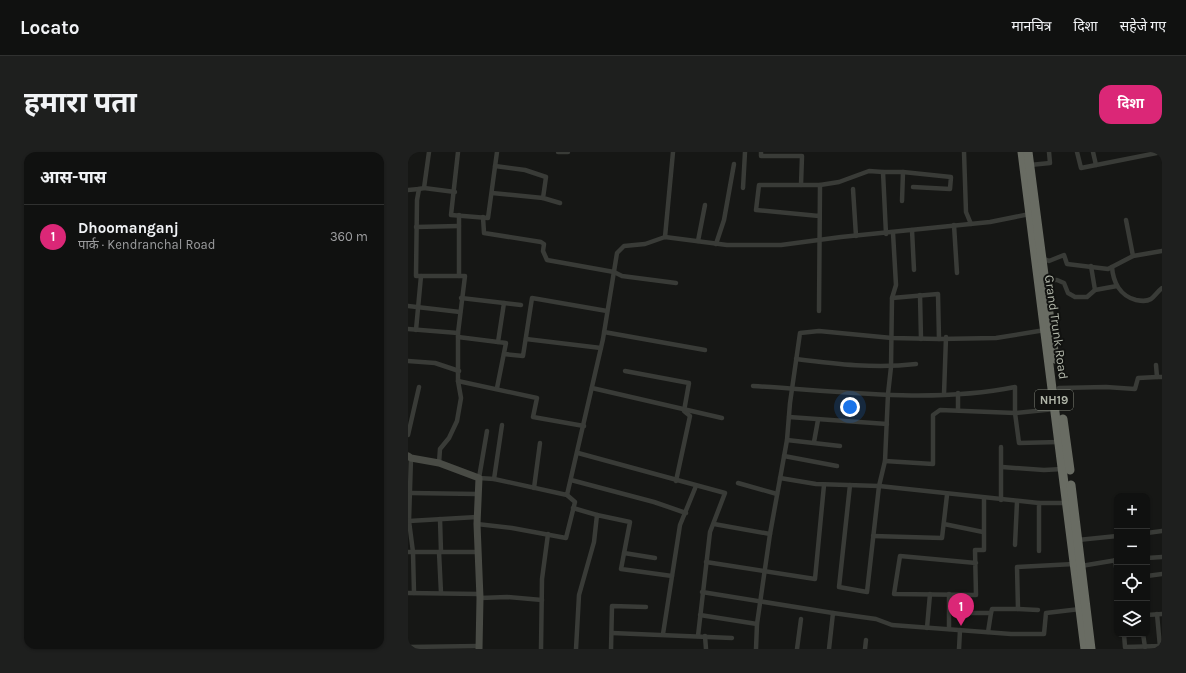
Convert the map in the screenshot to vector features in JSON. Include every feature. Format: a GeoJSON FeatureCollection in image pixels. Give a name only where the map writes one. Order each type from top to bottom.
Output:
{"type":"FeatureCollection","features":[{"type":"Feature","properties":{"kind":"highway","name":"Grand Trunk Road"},"geometry":{"type":"LineString","coordinates":[[1022,152],[1030,214],[1059,388],[1078,540],[1080,609],[1085,649]]}},
{"type":"Feature","properties":{"kind":"highway","name":"Grand Trunk Road"},"geometry":{"type":"LineString","coordinates":[[1028,152],[1042,257],[1041,280],[1045,330],[1055,409],[1067,503],[1091,649]]}},
{"type":"Feature","properties":{"kind":"street"},"geometry":{"type":"LineString","coordinates":[[429,152],[422,189],[417,200],[416,276],[465,276],[461,298],[458,335],[458,381],[461,398],[457,421],[450,438],[440,449],[439,463]]}},
{"type":"Feature","properties":{"kind":"street"},"geometry":{"type":"LineString","coordinates":[[458,152],[455,192],[451,215],[488,218],[497,152]]}},
{"type":"Feature","properties":{"kind":"street"},"geometry":{"type":"LineString","coordinates":[[558,152],[568,152]]}},
{"type":"Feature","properties":{"kind":"street"},"geometry":{"type":"LineString","coordinates":[[665,237],[673,152]]}},
{"type":"Feature","properties":{"kind":"street"},"geometry":{"type":"LineString","coordinates":[[743,188],[744,152]]}},
{"type":"Feature","properties":{"kind":"street"},"geometry":{"type":"LineString","coordinates":[[762,152],[761,156],[802,156],[802,185]]}},
{"type":"Feature","properties":{"kind":"street"},"geometry":{"type":"LineString","coordinates":[[964,152],[966,212],[971,224]]}},
{"type":"Feature","properties":{"kind":"street"},"geometry":{"type":"LineString","coordinates":[[1030,165],[1050,163],[1049,152]]}},
{"type":"Feature","properties":{"kind":"street"},"geometry":{"type":"LineString","coordinates":[[1077,152],[1081,168],[1162,152]]}},
{"type":"Feature","properties":{"kind":"street"},"geometry":{"type":"LineString","coordinates":[[1093,152],[1096,165]]}},
{"type":"Feature","properties":{"kind":"street"},"geometry":{"type":"LineString","coordinates":[[716,244],[724,220],[734,164]]}},
{"type":"Feature","properties":{"kind":"street"},"geometry":{"type":"LineString","coordinates":[[495,166],[525,170],[546,177],[543,198]]}},
{"type":"Feature","properties":{"kind":"street"},"geometry":{"type":"LineString","coordinates":[[819,216],[756,210],[760,185],[820,185],[839,182],[869,171],[903,172],[950,177],[950,189],[913,187]]}},
{"type":"Feature","properties":{"kind":"street"},"geometry":{"type":"LineString","coordinates":[[883,172],[886,234]]}},
{"type":"Feature","properties":{"kind":"street"},"geometry":{"type":"LineString","coordinates":[[902,201],[903,172]]}},
{"type":"Feature","properties":{"kind":"street"},"geometry":{"type":"LineString","coordinates":[[819,311],[818,241],[820,185]]}},
{"type":"Feature","properties":{"kind":"street"},"geometry":{"type":"LineString","coordinates":[[408,190],[422,189],[455,192]]}},
{"type":"Feature","properties":{"kind":"street"},"geometry":{"type":"LineString","coordinates":[[853,189],[856,236]]}},
{"type":"Feature","properties":{"kind":"street"},"geometry":{"type":"LineString","coordinates":[[492,193],[543,198],[560,203]]}},
{"type":"Feature","properties":{"kind":"street"},"geometry":{"type":"LineString","coordinates":[[698,241],[705,205]]}},
{"type":"Feature","properties":{"kind":"street"},"geometry":{"type":"LineString","coordinates":[[568,495],[601,348],[617,253],[624,246],[645,244],[665,237],[716,244],[774,245],[971,224],[1030,214]]}},
{"type":"Feature","properties":{"kind":"street"},"geometry":{"type":"LineString","coordinates":[[459,276],[460,215]]}},
{"type":"Feature","properties":{"kind":"street"},"geometry":{"type":"LineString","coordinates":[[483,217],[484,233],[540,242],[544,244],[543,251],[547,260],[614,272],[622,276],[676,284]]}},
{"type":"Feature","properties":{"kind":"street"},"geometry":{"type":"LineString","coordinates":[[1126,220],[1133,256]]}},
{"type":"Feature","properties":{"kind":"street"},"geometry":{"type":"LineString","coordinates":[[954,225],[957,273]]}},
{"type":"Feature","properties":{"kind":"street"},"geometry":{"type":"LineString","coordinates":[[416,227],[459,226]]}},
{"type":"Feature","properties":{"kind":"street"},"geometry":{"type":"LineString","coordinates":[[912,230],[914,270]]}},
{"type":"Feature","properties":{"kind":"street"},"geometry":{"type":"LineString","coordinates":[[850,486],[839,587],[867,592],[879,486],[885,462],[888,394],[891,367],[892,298],[896,285],[893,233]]}},
{"type":"Feature","properties":{"kind":"street"},"geometry":{"type":"LineString","coordinates":[[1042,257],[1044,260],[1049,261],[1064,255],[1067,264],[1108,269],[1133,256],[1162,251]]}},
{"type":"Feature","properties":{"kind":"street"},"geometry":{"type":"LineString","coordinates":[[1091,266],[1095,290]]}},
{"type":"Feature","properties":{"kind":"street"},"geometry":{"type":"LineString","coordinates":[[1112,267],[1117,286],[1123,295],[1142,301],[1150,299],[1162,288]]}},
{"type":"Feature","properties":{"kind":"street"},"geometry":{"type":"LineString","coordinates":[[416,330],[421,276]]}},
{"type":"Feature","properties":{"kind":"street"},"geometry":{"type":"LineString","coordinates":[[1041,280],[1056,280],[1064,283],[1068,293],[1075,297],[1087,297],[1095,290],[1117,286]]}},
{"type":"Feature","properties":{"kind":"street"},"geometry":{"type":"LineString","coordinates":[[892,298],[920,294],[938,294],[939,339]]}},
{"type":"Feature","properties":{"kind":"street"},"geometry":{"type":"LineString","coordinates":[[920,294],[921,339]]}},
{"type":"Feature","properties":{"kind":"street"},"geometry":{"type":"LineString","coordinates":[[461,298],[521,305]]}},
{"type":"Feature","properties":{"kind":"street"},"geometry":{"type":"LineString","coordinates":[[504,354],[523,356],[532,298],[607,311]]}},
{"type":"Feature","properties":{"kind":"street"},"geometry":{"type":"LineString","coordinates":[[498,342],[504,303]]}},
{"type":"Feature","properties":{"kind":"street"},"geometry":{"type":"LineString","coordinates":[[408,306],[460,312]]}},
{"type":"Feature","properties":{"kind":"street"},"geometry":{"type":"LineString","coordinates":[[408,329],[458,335],[506,344],[497,388]]}},
{"type":"Feature","properties":{"kind":"street"},"geometry":{"type":"LineString","coordinates":[[756,649],[756,624],[787,440],[800,333],[819,331],[892,338],[939,339],[946,337],[996,338],[1045,330]]}},
{"type":"Feature","properties":{"kind":"street"},"geometry":{"type":"LineString","coordinates":[[604,332],[705,350]]}},
{"type":"Feature","properties":{"kind":"street"},"geometry":{"type":"LineString","coordinates":[[944,394],[946,337]]}},
{"type":"Feature","properties":{"kind":"street"},"geometry":{"type":"LineString","coordinates":[[526,339],[601,348]]}},
{"type":"Feature","properties":{"kind":"street"},"geometry":{"type":"LineString","coordinates":[[796,359],[833,364],[891,367],[916,364]]}},
{"type":"Feature","properties":{"kind":"street"},"geometry":{"type":"LineString","coordinates":[[408,361],[435,363],[459,371]]}},
{"type":"Feature","properties":{"kind":"street"},"geometry":{"type":"LineString","coordinates":[[1059,388],[1106,387],[1135,389],[1138,378],[1159,377],[1156,365]]}},
{"type":"Feature","properties":{"kind":"street"},"geometry":{"type":"LineString","coordinates":[[625,371],[689,383],[684,411]]}},
{"type":"Feature","properties":{"kind":"street"},"geometry":{"type":"LineString","coordinates":[[458,381],[497,388],[537,398],[534,417],[584,426]]}},
{"type":"Feature","properties":{"kind":"street"},"geometry":{"type":"LineString","coordinates":[[753,386],[888,394],[991,392],[1015,387],[1014,413],[1019,443],[1060,442]]}},
{"type":"Feature","properties":{"kind":"street"},"geometry":{"type":"LineString","coordinates":[[408,435],[419,387]]}},
{"type":"Feature","properties":{"kind":"street"},"geometry":{"type":"LineString","coordinates":[[592,388],[684,411],[708,414],[722,418]]}},
{"type":"Feature","properties":{"kind":"street"},"geometry":{"type":"LineString","coordinates":[[958,393],[958,410]]}},
{"type":"Feature","properties":{"kind":"street"},"geometry":{"type":"LineString","coordinates":[[885,462],[933,464],[933,416],[940,410],[1014,413],[1055,409]]}},
{"type":"Feature","properties":{"kind":"street"},"geometry":{"type":"LineString","coordinates":[[676,480],[690,416],[684,411]]}},
{"type":"Feature","properties":{"kind":"street"},"geometry":{"type":"LineString","coordinates":[[789,417],[887,424]]}},
{"type":"Feature","properties":{"kind":"street"},"geometry":{"type":"LineString","coordinates":[[814,442],[818,420]]}},
{"type":"Feature","properties":{"kind":"street"},"geometry":{"type":"LineString","coordinates":[[494,479],[502,425]]}},
{"type":"Feature","properties":{"kind":"street"},"geometry":{"type":"LineString","coordinates":[[408,646],[479,648],[480,596],[477,494],[487,431]]}},
{"type":"Feature","properties":{"kind":"street"},"geometry":{"type":"LineString","coordinates":[[787,440],[840,446]]}},
{"type":"Feature","properties":{"kind":"street"},"geometry":{"type":"LineString","coordinates":[[534,488],[540,444]]}},
{"type":"Feature","properties":{"kind":"street"},"geometry":{"type":"LineString","coordinates":[[1001,500],[1002,448]]}},
{"type":"Feature","properties":{"kind":"street"},"geometry":{"type":"LineString","coordinates":[[578,453],[725,493],[710,532],[698,636]]}},
{"type":"Feature","properties":{"kind":"street"},"geometry":{"type":"LineString","coordinates":[[784,456],[837,466]]}},
{"type":"Feature","properties":{"kind":"street"},"geometry":{"type":"LineString","coordinates":[[409,523],[440,519],[477,520],[566,538],[575,502],[568,495],[494,479],[479,478],[439,463],[409,457],[411,493],[409,523],[414,593]]}},
{"type":"Feature","properties":{"kind":"street"},"geometry":{"type":"LineString","coordinates":[[1002,467],[1044,470],[1063,469]]}},
{"type":"Feature","properties":{"kind":"street"},"geometry":{"type":"LineString","coordinates":[[780,478],[824,485],[879,486],[1016,502],[1039,504],[1067,503]]}},
{"type":"Feature","properties":{"kind":"street"},"geometry":{"type":"LineString","coordinates":[[571,480],[654,502],[686,513]]}},
{"type":"Feature","properties":{"kind":"street"},"geometry":{"type":"LineString","coordinates":[[738,483],[777,494]]}},
{"type":"Feature","properties":{"kind":"street"},"geometry":{"type":"LineString","coordinates":[[706,562],[815,579],[824,485]]}},
{"type":"Feature","properties":{"kind":"street"},"geometry":{"type":"LineString","coordinates":[[664,634],[680,525],[696,486]]}},
{"type":"Feature","properties":{"kind":"street"},"geometry":{"type":"LineString","coordinates":[[411,493],[477,494]]}},
{"type":"Feature","properties":{"kind":"street"},"geometry":{"type":"LineString","coordinates":[[873,536],[942,538],[947,494]]}},
{"type":"Feature","properties":{"kind":"street"},"geometry":{"type":"LineString","coordinates":[[976,562],[900,556],[894,594],[976,595],[976,562],[975,550],[984,550],[984,499]]}},
{"type":"Feature","properties":{"kind":"street"},"geometry":{"type":"LineString","coordinates":[[1015,545],[1016,502]]}},
{"type":"Feature","properties":{"kind":"street"},"geometry":{"type":"LineString","coordinates":[[1039,504],[1039,551]]}},
{"type":"Feature","properties":{"kind":"street"},"geometry":{"type":"LineString","coordinates":[[573,508],[630,522],[621,569],[672,576]]}},
{"type":"Feature","properties":{"kind":"street"},"geometry":{"type":"LineString","coordinates":[[576,649],[579,595],[594,542],[597,515]]}},
{"type":"Feature","properties":{"kind":"street"},"geometry":{"type":"LineString","coordinates":[[440,519],[441,593]]}},
{"type":"Feature","properties":{"kind":"street"},"geometry":{"type":"LineString","coordinates":[[714,524],[770,534]]}},
{"type":"Feature","properties":{"kind":"street"},"geometry":{"type":"LineString","coordinates":[[944,524],[983,532]]}},
{"type":"Feature","properties":{"kind":"street"},"geometry":{"type":"LineString","coordinates":[[1150,533],[1162,531]]}},
{"type":"Feature","properties":{"kind":"street"},"geometry":{"type":"LineString","coordinates":[[541,649],[542,579],[548,534]]}},
{"type":"Feature","properties":{"kind":"street"},"geometry":{"type":"LineString","coordinates":[[1078,540],[1114,536]]}},
{"type":"Feature","properties":{"kind":"street"},"geometry":{"type":"LineString","coordinates":[[411,552],[478,552]]}},
{"type":"Feature","properties":{"kind":"street"},"geometry":{"type":"LineString","coordinates":[[624,552],[656,558]]}},
{"type":"Feature","properties":{"kind":"street"},"geometry":{"type":"LineString","coordinates":[[1150,558],[1162,557],[1162,560]]}},
{"type":"Feature","properties":{"kind":"street"},"geometry":{"type":"LineString","coordinates":[[1018,609],[1017,567],[1078,565],[1114,560]]}},
{"type":"Feature","properties":{"kind":"street"},"geometry":{"type":"LineString","coordinates":[[1150,576],[1162,574]]}},
{"type":"Feature","properties":{"kind":"street"},"geometry":{"type":"LineString","coordinates":[[702,592],[876,619],[892,625],[988,632],[1044,634],[1046,612],[1080,609]]}},
{"type":"Feature","properties":{"kind":"street"},"geometry":{"type":"LineString","coordinates":[[408,593],[441,593],[542,600]]}},
{"type":"Feature","properties":{"kind":"street"},"geometry":{"type":"LineString","coordinates":[[927,628],[930,594]]}},
{"type":"Feature","properties":{"kind":"street"},"geometry":{"type":"LineString","coordinates":[[949,594],[949,629]]}},
{"type":"Feature","properties":{"kind":"street"},"geometry":{"type":"LineString","coordinates":[[965,595],[965,613],[991,613]]}},
{"type":"Feature","properties":{"kind":"street"},"geometry":{"type":"LineString","coordinates":[[611,649],[612,606],[646,607]]}},
{"type":"Feature","properties":{"kind":"street"},"geometry":{"type":"LineString","coordinates":[[988,632],[992,609],[1038,610]]}},
{"type":"Feature","properties":{"kind":"street"},"geometry":{"type":"LineString","coordinates":[[829,649],[833,613]]}},
{"type":"Feature","properties":{"kind":"street"},"geometry":{"type":"LineString","coordinates":[[1124,637],[1125,648],[1161,647],[1159,614]]}},
{"type":"Feature","properties":{"kind":"street"},"geometry":{"type":"LineString","coordinates":[[700,615],[756,624]]}},
{"type":"Feature","properties":{"kind":"street"},"geometry":{"type":"LineString","coordinates":[[797,649],[801,619]]}},
{"type":"Feature","properties":{"kind":"street"},"geometry":{"type":"LineString","coordinates":[[959,649],[960,630]]}},
{"type":"Feature","properties":{"kind":"street"},"geometry":{"type":"LineString","coordinates":[[612,633],[732,638]]}},
{"type":"Feature","properties":{"kind":"street"},"geometry":{"type":"LineString","coordinates":[[705,636],[706,649]]}},
{"type":"Feature","properties":{"kind":"street"},"geometry":{"type":"LineString","coordinates":[[1143,637],[1145,647]]}},
{"type":"Feature","properties":{"kind":"street"},"geometry":{"type":"LineString","coordinates":[[865,649],[866,640]]}},
{"type":"Feature","properties":{"kind":"place","name":"Dhoomanganj"},"geometry":{"type":"Point","coordinates":[961,626]}}]}
